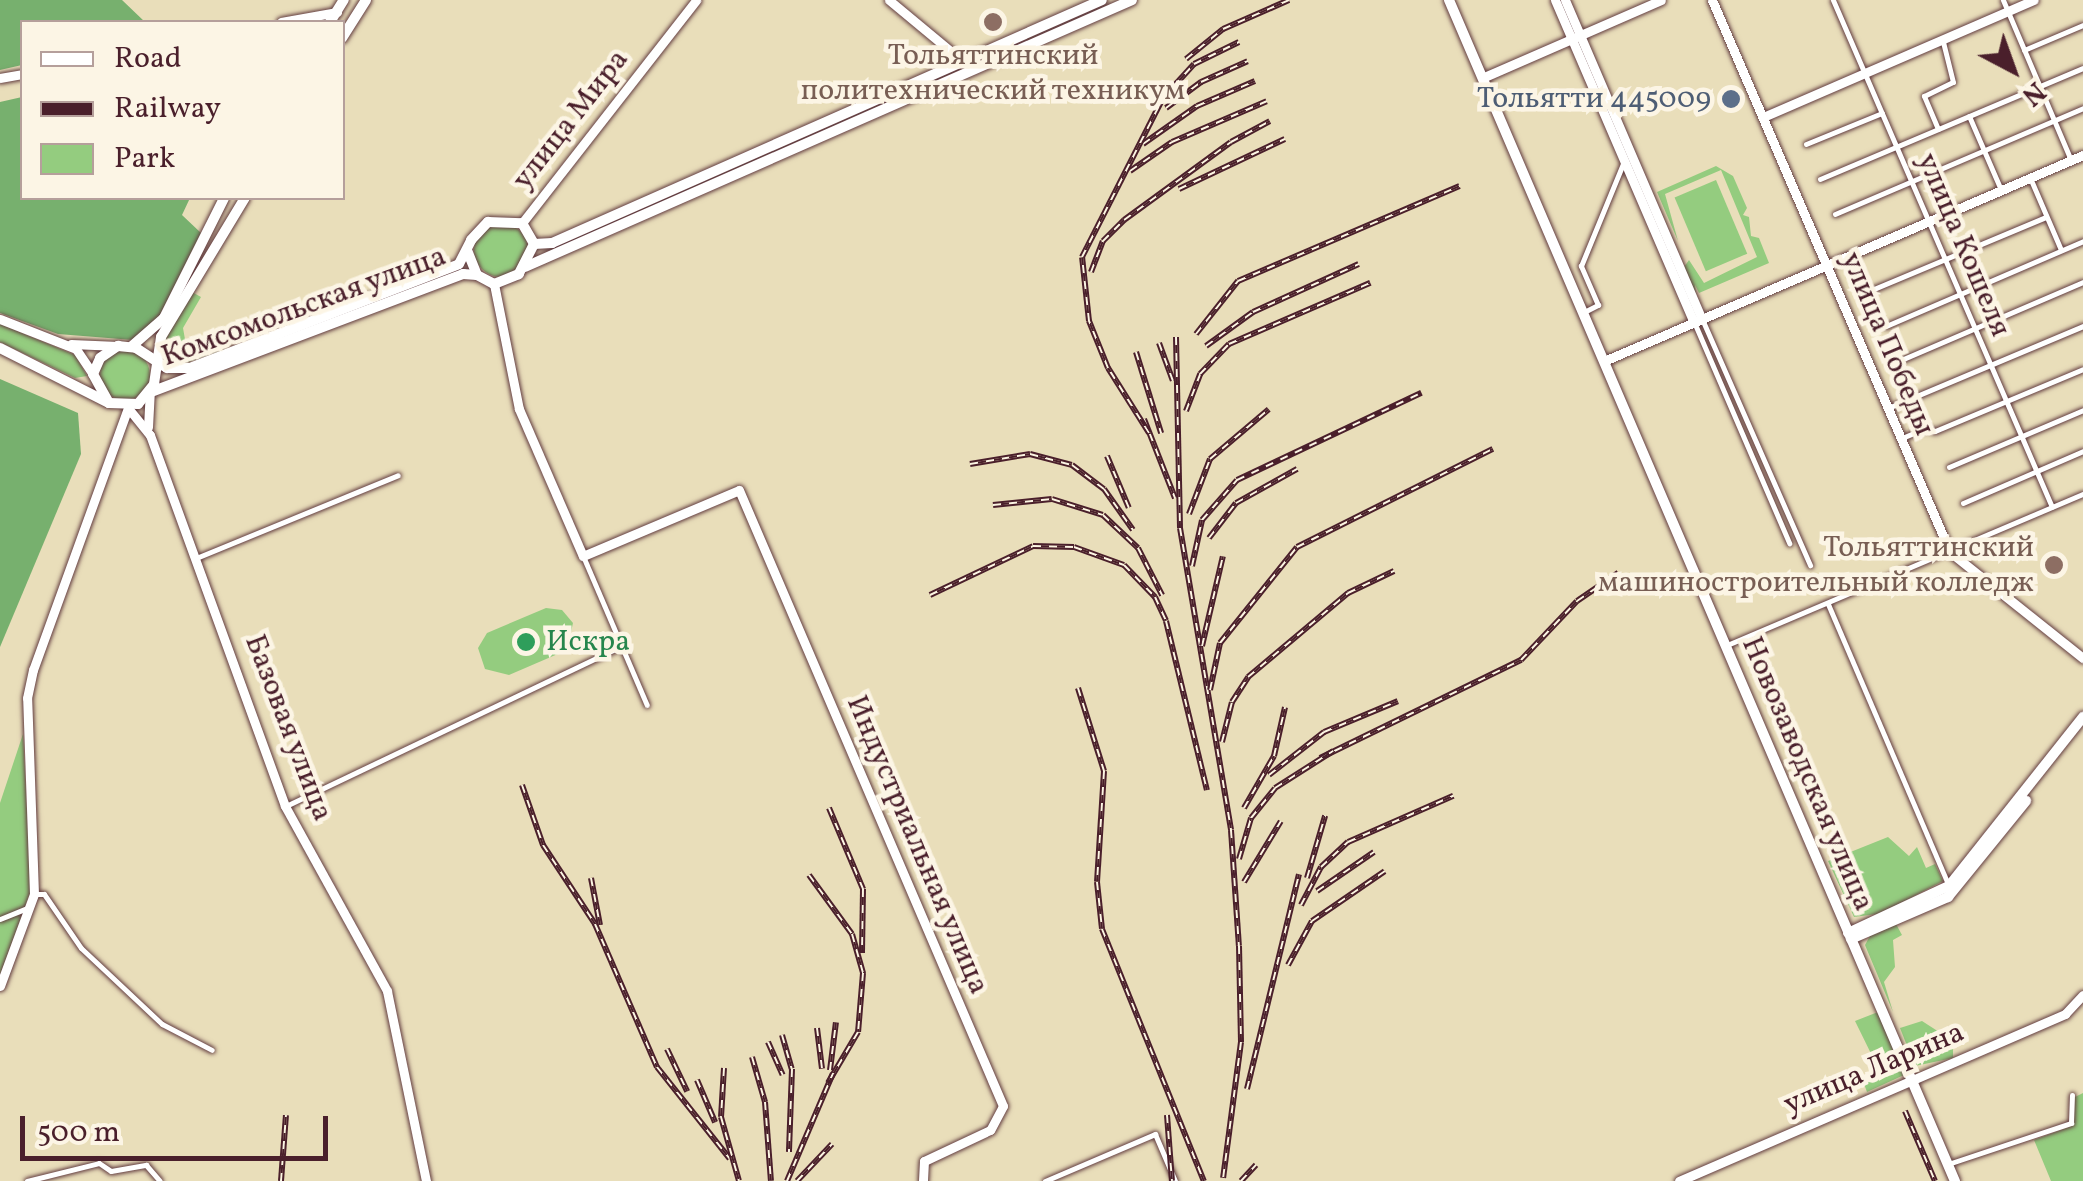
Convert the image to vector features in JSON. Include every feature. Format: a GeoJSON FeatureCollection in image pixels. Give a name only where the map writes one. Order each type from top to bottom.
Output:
{"type":"FeatureCollection","features":[{"type":"Feature","properties":{"kind":"main road"},"geometry":{"type":"LineString","coordinates":[[331,20],[344,0]]}},
{"type":"Feature","properties":{"kind":"main road"},"geometry":{"type":"LineString","coordinates":[[345,33],[366,0]]}},
{"type":"Feature","properties":{"kind":"main road"},"geometry":{"type":"LineString","coordinates":[[534,244],[552,243],[697,184],[966,66],[1102,0]]}},
{"type":"Feature","properties":{"kind":"main road"},"geometry":{"type":"LineString","coordinates":[[966,66],[1132,0]]}},
{"type":"Feature","properties":{"kind":"main road","name":"Новозаводская улица"},"geometry":{"type":"LineString","coordinates":[[1449,0],[1956,1181]]}},
{"type":"Feature","properties":{"kind":"main road"},"geometry":{"type":"LineString","coordinates":[[526,267],[534,244],[522,223],[488,222],[468,250],[478,275],[494,284],[697,184]]}},
{"type":"Feature","properties":{"kind":"main road"},"geometry":{"type":"LineString","coordinates":[[0,348],[109,403],[128,408],[150,392],[161,337],[205,256],[223,200]]}},
{"type":"Feature","properties":{"kind":"main road"},"geometry":{"type":"LineString","coordinates":[[61,378],[77,382],[93,374],[100,358],[152,334],[244,200]]}},
{"type":"Feature","properties":{"kind":"main road","name":"Комсомольская улица"},"geometry":{"type":"LineString","coordinates":[[150,392],[459,264],[468,250]]}},
{"type":"Feature","properties":{"kind":"main road","name":"Комсомольская улица"},"geometry":{"type":"LineString","coordinates":[[153,363],[183,370],[204,369],[463,274],[478,275]]}},
{"type":"Feature","properties":{"kind":"main road"},"geometry":{"type":"LineString","coordinates":[[124,346],[153,363]]}},
{"type":"Feature","properties":{"kind":"main road"},"geometry":{"type":"LineString","coordinates":[[93,374],[109,403]]}},
{"type":"Feature","properties":{"kind":"main road"},"geometry":{"type":"LineString","coordinates":[[1870,928],[1949,886],[2078,731],[2083,717]]}},
{"type":"Feature","properties":{"kind":"main road"},"geometry":{"type":"LineString","coordinates":[[1850,936],[1948,897],[2019,804]]}},
{"type":"Feature","properties":{"kind":"street","name":"улица Мира"},"geometry":{"type":"LineString","coordinates":[[522,223],[696,0]]}},
{"type":"Feature","properties":{"kind":"street"},"geometry":{"type":"LineString","coordinates":[[890,0],[966,66]]}},
{"type":"Feature","properties":{"kind":"street"},"geometry":{"type":"LineString","coordinates":[[1555,0],[1576,37],[1789,542]]}},
{"type":"Feature","properties":{"kind":"street"},"geometry":{"type":"LineString","coordinates":[[1565,0],[1624,160],[1810,565]]}},
{"type":"Feature","properties":{"kind":"street"},"geometry":{"type":"LineString","coordinates":[[1482,78],[1661,0]]}},
{"type":"Feature","properties":{"kind":"street","name":"улица Победы"},"geometry":{"type":"LineString","coordinates":[[1712,0],[1950,552],[2083,658]]}},
{"type":"Feature","properties":{"kind":"street","name":"улица Кошеля"},"geometry":{"type":"LineString","coordinates":[[1832,0],[2052,507]]}},
{"type":"Feature","properties":{"kind":"street"},"geometry":{"type":"LineString","coordinates":[[2003,0],[2072,160]]}},
{"type":"Feature","properties":{"kind":"street"},"geometry":{"type":"LineString","coordinates":[[1763,117],[2034,0]]}},
{"type":"Feature","properties":{"kind":"street"},"geometry":{"type":"LineString","coordinates":[[292,20],[337,12]]}},
{"type":"Feature","properties":{"kind":"street"},"geometry":{"type":"LineString","coordinates":[[2024,50],[2083,25]]}},
{"type":"Feature","properties":{"kind":"street"},"geometry":{"type":"LineString","coordinates":[[1938,129],[1924,96],[1953,82],[1942,39]]}},
{"type":"Feature","properties":{"kind":"street"},"geometry":{"type":"LineString","coordinates":[[1820,178],[2083,68]]}},
{"type":"Feature","properties":{"kind":"street"},"geometry":{"type":"LineString","coordinates":[[1835,214],[2083,108]]}},
{"type":"Feature","properties":{"kind":"street"},"geometry":{"type":"LineString","coordinates":[[1806,144],[1882,112]]}},
{"type":"Feature","properties":{"kind":"street"},"geometry":{"type":"LineString","coordinates":[[1969,116],[2001,190]]}},
{"type":"Feature","properties":{"kind":"street"},"geometry":{"type":"LineString","coordinates":[[1604,362],[2083,155]]}},
{"type":"Feature","properties":{"kind":"street"},"geometry":{"type":"LineString","coordinates":[[1584,312],[1598,305],[1581,266],[1624,160]]}},
{"type":"Feature","properties":{"kind":"street"},"geometry":{"type":"LineString","coordinates":[[2030,178],[2062,250]]}},
{"type":"Feature","properties":{"kind":"street"},"geometry":{"type":"LineString","coordinates":[[1869,291],[2046,217]]}},
{"type":"Feature","properties":{"kind":"street"},"geometry":{"type":"LineString","coordinates":[[1886,326],[2083,241]]}},
{"type":"Feature","properties":{"kind":"street"},"geometry":{"type":"LineString","coordinates":[[1901,360],[2083,282]]}},
{"type":"Feature","properties":{"kind":"street"},"geometry":{"type":"LineString","coordinates":[[494,284],[519,409],[647,705]]}},
{"type":"Feature","properties":{"kind":"street"},"geometry":{"type":"LineString","coordinates":[[0,318],[87,358],[93,374]]}},
{"type":"Feature","properties":{"kind":"street"},"geometry":{"type":"LineString","coordinates":[[1888,408],[2083,326]]}},
{"type":"Feature","properties":{"kind":"street"},"geometry":{"type":"LineString","coordinates":[[63,344],[124,346]]}},
{"type":"Feature","properties":{"kind":"street"},"geometry":{"type":"LineString","coordinates":[[1901,439],[1925,428],[1935,431],[2083,368]]}},
{"type":"Feature","properties":{"kind":"street"},"geometry":{"type":"LineString","coordinates":[[150,392],[150,435]]}},
{"type":"Feature","properties":{"kind":"street"},"geometry":{"type":"LineString","coordinates":[[0,986],[34,894],[27,698],[33,670],[128,408]]}},
{"type":"Feature","properties":{"kind":"street","name":"Базовая улица"},"geometry":{"type":"LineString","coordinates":[[128,408],[150,435],[285,806],[387,991],[426,1181]]}},
{"type":"Feature","properties":{"kind":"street"},"geometry":{"type":"LineString","coordinates":[[1949,467],[2083,410]]}},
{"type":"Feature","properties":{"kind":"street"},"geometry":{"type":"LineString","coordinates":[[1963,503],[2083,451]]}},
{"type":"Feature","properties":{"kind":"street"},"geometry":{"type":"LineString","coordinates":[[196,558],[398,475]]}},
{"type":"Feature","properties":{"kind":"street","name":"Индустриальная улица"},"geometry":{"type":"LineString","coordinates":[[583,556],[738,490],[1003,1106],[990,1130],[924,1161],[923,1181]]}},
{"type":"Feature","properties":{"kind":"street"},"geometry":{"type":"LineString","coordinates":[[1725,646],[2083,494]]}},
{"type":"Feature","properties":{"kind":"street"},"geometry":{"type":"LineString","coordinates":[[1827,603],[1949,886]]}},
{"type":"Feature","properties":{"kind":"street"},"geometry":{"type":"LineString","coordinates":[[285,806],[622,646]]}},
{"type":"Feature","properties":{"kind":"street"},"geometry":{"type":"LineString","coordinates":[[34,894],[44,894],[81,948],[162,1024],[212,1050]]}},
{"type":"Feature","properties":{"kind":"street"},"geometry":{"type":"LineString","coordinates":[[0,919],[30,907]]}},
{"type":"Feature","properties":{"kind":"street","name":"улица Ларина"},"geometry":{"type":"LineString","coordinates":[[1679,1181],[2065,1014],[2083,995]]}},
{"type":"Feature","properties":{"kind":"street"},"geometry":{"type":"LineString","coordinates":[[1948,1164],[2071,1124],[2072,1096]]}},
{"type":"Feature","properties":{"kind":"street"},"geometry":{"type":"LineString","coordinates":[[1045,1181],[1155,1134],[1175,1181]]}},
{"type":"Feature","properties":{"kind":"street"},"geometry":{"type":"LineString","coordinates":[[27,1181],[99,1162],[110,1172],[146,1165],[160,1181]]}},
{"type":"Feature","properties":{"kind":"green space"},"geometry":{"type":"Polygon","coordinates":[[[0,0],[122,0],[143,20],[20,20],[20,65],[0,70],[0,0]]]}},
{"type":"Feature","properties":{"kind":"green space"},"geometry":{"type":"Polygon","coordinates":[[[20,97],[20,200],[189,200],[182,215],[201,233],[147,333],[133,340],[58,334],[0,313],[0,102],[20,97]]]}},
{"type":"Feature","properties":{"kind":"green space"},"geometry":{"type":"Polygon","coordinates":[[[1716,166],[1733,176],[1747,208],[1743,215],[1749,217],[1751,236],[1759,238],[1769,263],[1699,293],[1695,285],[1696,294],[1684,267],[1689,260],[1704,283],[1757,257],[1721,170],[1665,194],[1678,241],[1657,192],[1716,166]]]}},
{"type":"Feature","properties":{"kind":"green space"},"geometry":{"type":"Polygon","coordinates":[[[1716,180],[1747,254],[1706,271],[1675,198],[1716,180]]]}},
{"type":"Feature","properties":{"kind":"green space"},"geometry":{"type":"Polygon","coordinates":[[[501,223],[520,231],[528,250],[520,269],[501,277],[482,269],[474,250],[482,231],[501,223]]]}},
{"type":"Feature","properties":{"kind":"green space"},"geometry":{"type":"Polygon","coordinates":[[[192,292],[201,297],[183,328],[186,345],[203,354],[234,347],[180,365],[168,359],[164,341],[192,292]]]}},
{"type":"Feature","properties":{"kind":"green space"},"geometry":{"type":"Polygon","coordinates":[[[0,324],[75,355],[87,376],[75,378],[0,342],[0,324]]]}},
{"type":"Feature","properties":{"kind":"green space"},"geometry":{"type":"Polygon","coordinates":[[[125,350],[143,357],[150,375],[143,393],[125,400],[107,393],[100,375],[107,357],[125,350]]]}},
{"type":"Feature","properties":{"kind":"green space"},"geometry":{"type":"Polygon","coordinates":[[[0,379],[78,413],[81,454],[0,647],[0,379]]]}},
{"type":"Feature","properties":{"kind":"green space","name":"Искра"},"geometry":{"type":"Polygon","coordinates":[[[546,608],[562,610],[573,623],[567,650],[509,675],[485,669],[478,648],[487,633],[546,608]]]}},
{"type":"Feature","properties":{"kind":"green space"},"geometry":{"type":"Polygon","coordinates":[[[23,734],[31,890],[0,975],[0,803],[23,734]]]}},
{"type":"Feature","properties":{"kind":"green space"},"geometry":{"type":"Polygon","coordinates":[[[1888,837],[1909,856],[1917,847],[1926,868],[1935,864],[1943,881],[1866,921],[1877,914],[1854,917],[1828,861],[1888,837]]]}},
{"type":"Feature","properties":{"kind":"green space"},"geometry":{"type":"Polygon","coordinates":[[[1896,924],[1902,935],[1893,940],[1895,967],[1884,982],[1893,1012],[1865,945],[1871,934],[1896,924]]]}},
{"type":"Feature","properties":{"kind":"green space"},"geometry":{"type":"Polygon","coordinates":[[[1878,1012],[1904,1075],[1867,1092],[1864,1084],[1882,1076],[1855,1021],[1878,1012]]]}},
{"type":"Feature","properties":{"kind":"green space"},"geometry":{"type":"Polygon","coordinates":[[[1922,1021],[1953,1041],[1953,1058],[1915,1066],[1900,1028],[1922,1021]]]}},
{"type":"Feature","properties":{"kind":"green space"},"geometry":{"type":"Polygon","coordinates":[[[2083,1093],[2083,1181],[2051,1181],[2034,1140],[2069,1127],[2075,1097],[2083,1093]]]}},
{"type":"Feature","properties":{"kind":"railway"},"geometry":{"type":"LineString","coordinates":[[1186,59],[1223,29],[1289,0]]}},
{"type":"Feature","properties":{"kind":"railway"},"geometry":{"type":"LineString","coordinates":[[1149,433],[1108,368],[1089,321],[1082,257],[1163,98],[1194,64],[1239,42]]}},
{"type":"Feature","properties":{"kind":"railway"},"geometry":{"type":"LineString","coordinates":[[1166,108],[1201,82],[1248,61]]}},
{"type":"Feature","properties":{"kind":"railway"},"geometry":{"type":"LineString","coordinates":[[1143,144],[1197,106],[1255,81]]}},
{"type":"Feature","properties":{"kind":"railway"},"geometry":{"type":"LineString","coordinates":[[1130,171],[1172,142],[1267,101]]}},
{"type":"Feature","properties":{"kind":"railway"},"geometry":{"type":"LineString","coordinates":[[1091,272],[1103,241],[1124,220],[1231,142],[1270,121]]}},
{"type":"Feature","properties":{"kind":"railway"},"geometry":{"type":"LineString","coordinates":[[1179,189],[1285,139]]}},
{"type":"Feature","properties":{"kind":"railway"},"geometry":{"type":"LineString","coordinates":[[1196,334],[1238,281],[1460,186]]}},
{"type":"Feature","properties":{"kind":"railway"},"geometry":{"type":"LineString","coordinates":[[1206,346],[1253,312],[1359,264]]}},
{"type":"Feature","properties":{"kind":"railway"},"geometry":{"type":"LineString","coordinates":[[1186,411],[1200,374],[1229,344],[1370,283]]}},
{"type":"Feature","properties":{"kind":"railway"},"geometry":{"type":"LineString","coordinates":[[1176,337],[1180,528],[1231,830],[1239,946],[1241,1042],[1223,1178]]}},
{"type":"Feature","properties":{"kind":"railway"},"geometry":{"type":"LineString","coordinates":[[1159,343],[1173,381]]}},
{"type":"Feature","properties":{"kind":"railway"},"geometry":{"type":"LineString","coordinates":[[1136,352],[1161,433]]}},
{"type":"Feature","properties":{"kind":"railway"},"geometry":{"type":"LineString","coordinates":[[1192,566],[1202,520],[1237,480],[1421,393]]}},
{"type":"Feature","properties":{"kind":"railway"},"geometry":{"type":"LineString","coordinates":[[1189,514],[1210,459],[1269,409]]}},
{"type":"Feature","properties":{"kind":"railway"},"geometry":{"type":"LineString","coordinates":[[1144,419],[1175,498]]}},
{"type":"Feature","properties":{"kind":"railway"},"geometry":{"type":"LineString","coordinates":[[1210,690],[1220,643],[1297,547],[1493,449]]}},
{"type":"Feature","properties":{"kind":"railway"},"geometry":{"type":"LineString","coordinates":[[970,464],[1030,454],[1072,465],[1104,489],[1133,530]]}},
{"type":"Feature","properties":{"kind":"railway"},"geometry":{"type":"LineString","coordinates":[[1107,456],[1129,508]]}},
{"type":"Feature","properties":{"kind":"railway"},"geometry":{"type":"LineString","coordinates":[[1209,538],[1236,503],[1297,469]]}},
{"type":"Feature","properties":{"kind":"railway"},"geometry":{"type":"LineString","coordinates":[[993,505],[1052,499],[1103,515],[1138,548],[1162,595]]}},
{"type":"Feature","properties":{"kind":"railway"},"geometry":{"type":"LineString","coordinates":[[930,595],[1033,546],[1074,547],[1124,565],[1155,597],[1166,621],[1207,790]]}},
{"type":"Feature","properties":{"kind":"railway"},"geometry":{"type":"LineString","coordinates":[[1202,646],[1223,556]]}},
{"type":"Feature","properties":{"kind":"railway"},"geometry":{"type":"LineString","coordinates":[[1222,742],[1232,702],[1248,677],[1348,593],[1394,571]]}},
{"type":"Feature","properties":{"kind":"railway"},"geometry":{"type":"LineString","coordinates":[[1320,758],[1521,660],[1577,601],[1618,573]]}},
{"type":"Feature","properties":{"kind":"railway"},"geometry":{"type":"LineString","coordinates":[[1078,688],[1104,771],[1097,882],[1102,929],[1204,1181]]}},
{"type":"Feature","properties":{"kind":"railway"},"geometry":{"type":"LineString","coordinates":[[1269,775],[1324,732],[1398,701]]}},
{"type":"Feature","properties":{"kind":"railway"},"geometry":{"type":"LineString","coordinates":[[1244,808],[1274,756],[1285,707]]}},
{"type":"Feature","properties":{"kind":"railway"},"geometry":{"type":"LineString","coordinates":[[1239,859],[1251,818],[1275,788],[1333,751]]}},
{"type":"Feature","properties":{"kind":"railway"},"geometry":{"type":"LineString","coordinates":[[522,785],[543,845],[595,924],[657,1067],[730,1159]]}},
{"type":"Feature","properties":{"kind":"railway"},"geometry":{"type":"LineString","coordinates":[[1301,905],[1321,867],[1348,842],[1453,796]]}},
{"type":"Feature","properties":{"kind":"railway"},"geometry":{"type":"LineString","coordinates":[[829,808],[863,889],[862,953]]}},
{"type":"Feature","properties":{"kind":"railway"},"geometry":{"type":"LineString","coordinates":[[1307,878],[1325,816]]}},
{"type":"Feature","properties":{"kind":"railway"},"geometry":{"type":"LineString","coordinates":[[1244,882],[1281,821]]}},
{"type":"Feature","properties":{"kind":"railway"},"geometry":{"type":"LineString","coordinates":[[1317,891],[1374,852]]}},
{"type":"Feature","properties":{"kind":"railway"},"geometry":{"type":"LineString","coordinates":[[1288,965],[1312,921],[1385,871]]}},
{"type":"Feature","properties":{"kind":"railway"},"geometry":{"type":"LineString","coordinates":[[1247,1089],[1299,874]]}},
{"type":"Feature","properties":{"kind":"railway"},"geometry":{"type":"LineString","coordinates":[[809,875],[852,934],[863,973],[858,1032],[828,1083]]}},
{"type":"Feature","properties":{"kind":"railway"},"geometry":{"type":"LineString","coordinates":[[591,878],[600,925]]}},
{"type":"Feature","properties":{"kind":"railway"},"geometry":{"type":"LineString","coordinates":[[830,1070],[836,1022]]}},
{"type":"Feature","properties":{"kind":"railway"},"geometry":{"type":"LineString","coordinates":[[817,1028],[822,1069]]}},
{"type":"Feature","properties":{"kind":"railway"},"geometry":{"type":"LineString","coordinates":[[782,1035],[792,1069],[789,1152]]}},
{"type":"Feature","properties":{"kind":"railway"},"geometry":{"type":"LineString","coordinates":[[768,1042],[783,1075]]}},
{"type":"Feature","properties":{"kind":"railway"},"geometry":{"type":"LineString","coordinates":[[667,1049],[687,1091]]}},
{"type":"Feature","properties":{"kind":"railway"},"geometry":{"type":"LineString","coordinates":[[752,1057],[765,1102],[771,1181]]}},
{"type":"Feature","properties":{"kind":"railway"},"geometry":{"type":"LineString","coordinates":[[724,1068],[721,1117],[739,1181]]}},
{"type":"Feature","properties":{"kind":"railway"},"geometry":{"type":"LineString","coordinates":[[787,1181],[833,1073]]}},
{"type":"Feature","properties":{"kind":"railway"},"geometry":{"type":"LineString","coordinates":[[697,1080],[715,1122]]}},
{"type":"Feature","properties":{"kind":"railway"},"geometry":{"type":"LineString","coordinates":[[1905,1111],[1935,1181]]}},
{"type":"Feature","properties":{"kind":"railway"},"geometry":{"type":"LineString","coordinates":[[281,1181],[286,1115]]}},
{"type":"Feature","properties":{"kind":"railway"},"geometry":{"type":"LineString","coordinates":[[1167,1115],[1172,1181]]}},
{"type":"Feature","properties":{"kind":"railway"},"geometry":{"type":"LineString","coordinates":[[797,1181],[832,1144]]}},
{"type":"Feature","properties":{"kind":"railway"},"geometry":{"type":"LineString","coordinates":[[1241,1181],[1256,1165]]}},
{"type":"Feature","properties":{"kind":"place","name":"Тольяттинский политехнический техникум"},"geometry":{"type":"Point","coordinates":[993,22]}},
{"type":"Feature","properties":{"kind":"place","name":"Тольятти 445009"},"geometry":{"type":"Point","coordinates":[1731,99]}},
{"type":"Feature","properties":{"kind":"place","name":"Тольяттинский машиностроительный колледж"},"geometry":{"type":"Point","coordinates":[2054,565]}},
{"type":"Feature","properties":{"kind":"place","name":"Искра"},"geometry":{"type":"Point","coordinates":[526,642]}}]}
